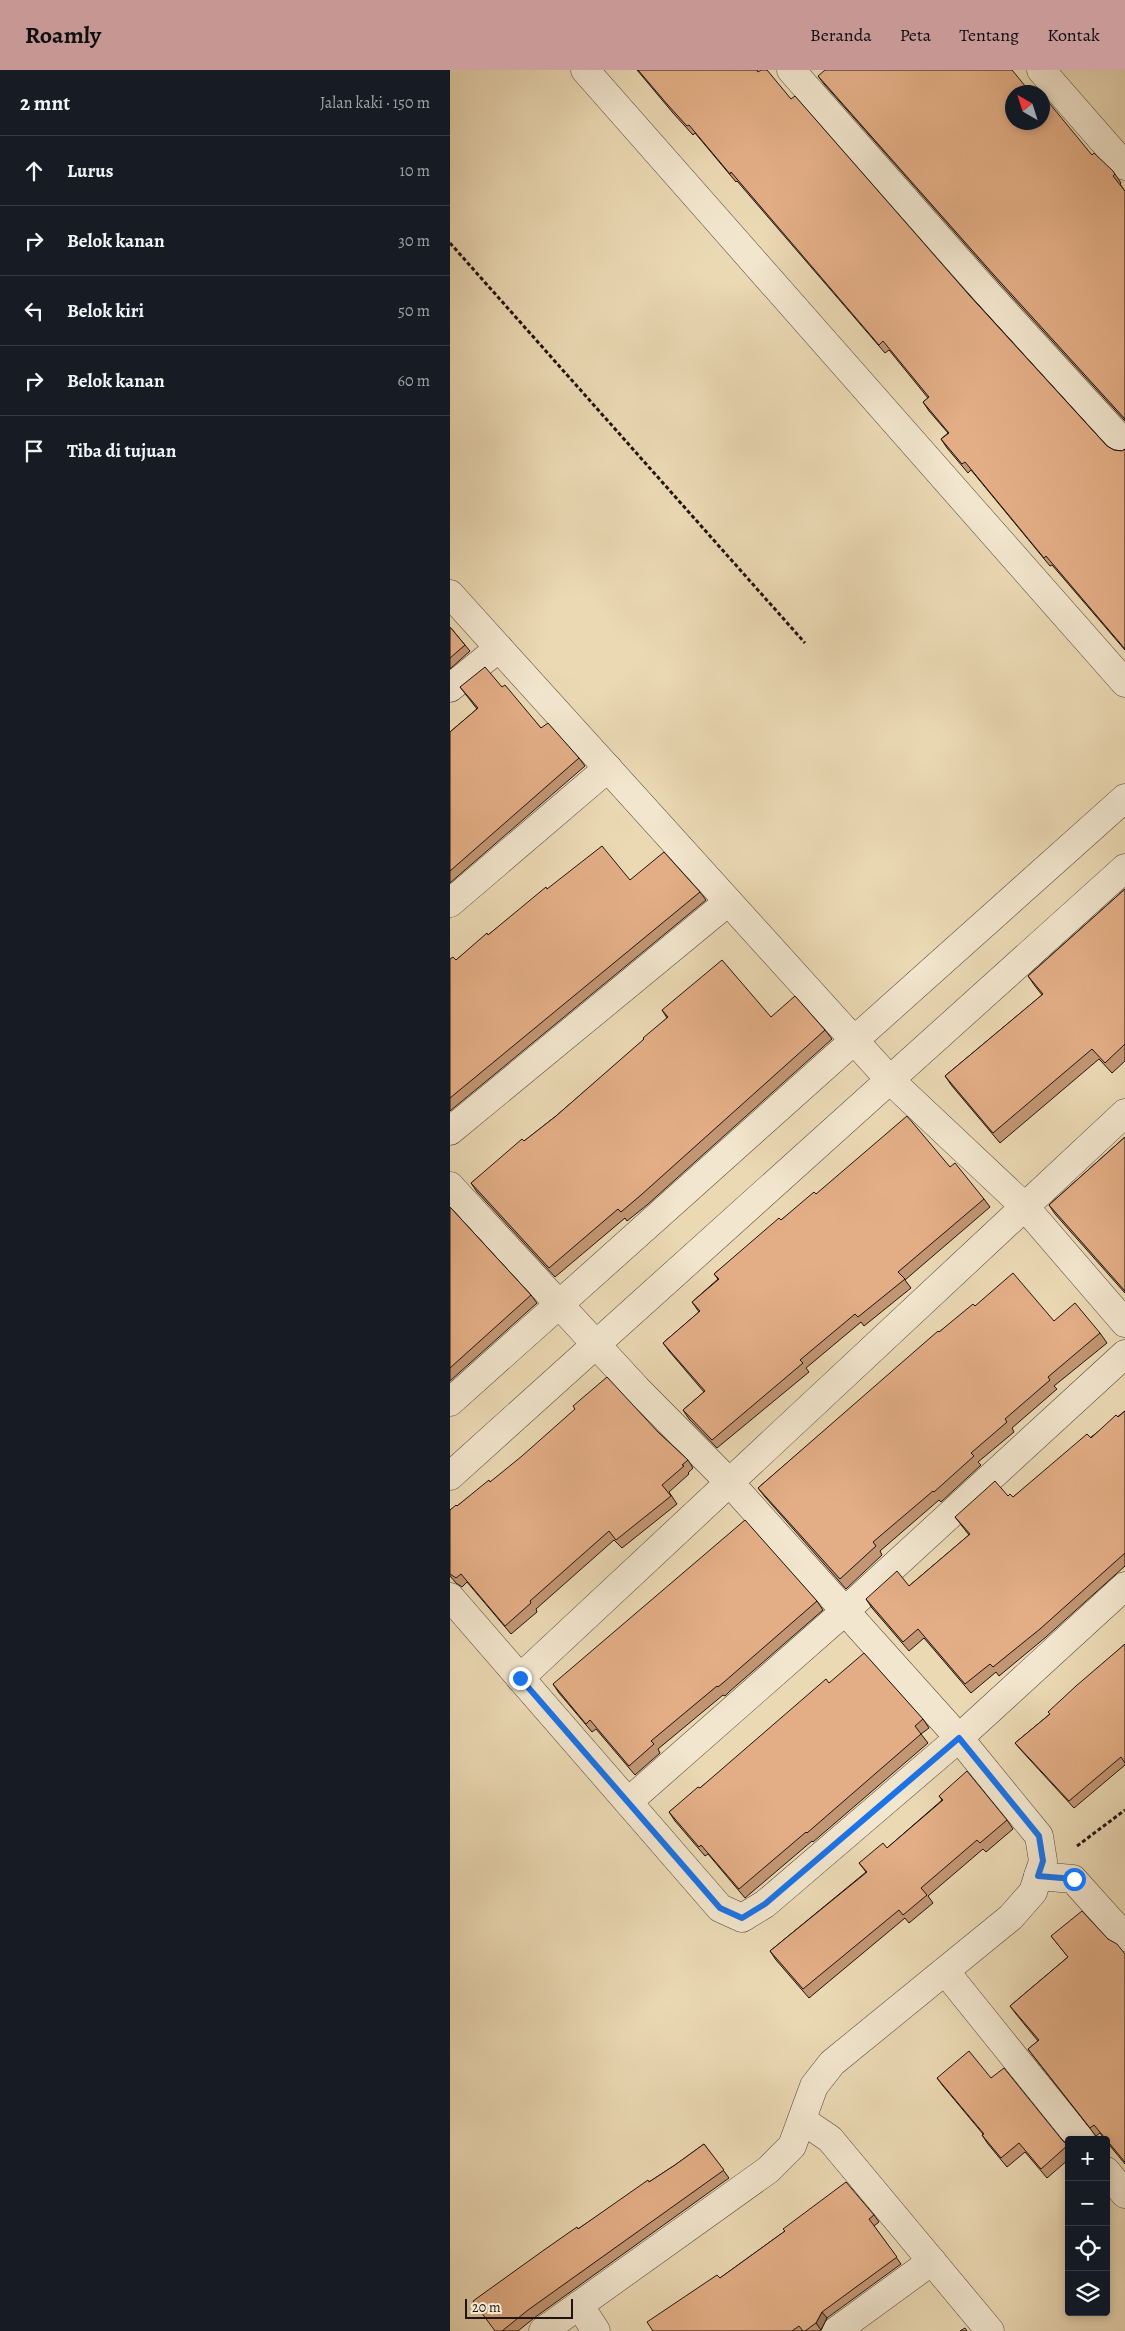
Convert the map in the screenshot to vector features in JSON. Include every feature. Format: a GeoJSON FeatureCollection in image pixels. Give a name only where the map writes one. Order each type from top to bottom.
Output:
{"type":"FeatureCollection","features":[{"type":"Feature","properties":{"kind":"street"},"geometry":{"type":"LineString","coordinates":[[585,70],[1125,683]]}},
{"type":"Feature","properties":{"kind":"street"},"geometry":{"type":"LineString","coordinates":[[791,70],[988,294],[1125,444]]}},
{"type":"Feature","properties":{"kind":"street"},"geometry":{"type":"LineString","coordinates":[[1042,70],[1125,166]]}},
{"type":"Feature","properties":{"kind":"street"},"geometry":{"type":"LineString","coordinates":[[450,594],[890,1080],[1025,1207],[1125,1323]]}},
{"type":"Feature","properties":{"kind":"street"},"geometry":{"type":"LineString","coordinates":[[450,688],[499,648]]}},
{"type":"Feature","properties":{"kind":"street"},"geometry":{"type":"LineString","coordinates":[[450,903],[608,768]]}},
{"type":"Feature","properties":{"kind":"street"},"geometry":{"type":"LineString","coordinates":[[450,1402],[1125,798]]}},
{"type":"Feature","properties":{"kind":"street"},"geometry":{"type":"LineString","coordinates":[[450,1476],[1125,868]]}},
{"type":"Feature","properties":{"kind":"street"},"geometry":{"type":"LineString","coordinates":[[450,1131],[728,902]]}},
{"type":"Feature","properties":{"kind":"street"},"geometry":{"type":"LineString","coordinates":[[520,1678],[730,1484],[1125,1113]]}},
{"type":"Feature","properties":{"kind":"street"},"geometry":{"type":"LineString","coordinates":[[450,1186],[637,1389],[730,1484],[845,1611],[959,1738],[1040,1854],[1074,1879],[1125,1937]]}},
{"type":"Feature","properties":{"kind":"street"},"geometry":{"type":"LineString","coordinates":[[628,1802],[845,1611],[1125,1354]]}},
{"type":"Feature","properties":{"kind":"street"},"geometry":{"type":"LineString","coordinates":[[450,1597],[720,1908],[742,1918],[765,1904],[959,1738],[1125,1586]]}},
{"type":"Feature","properties":{"kind":"street"},"geometry":{"type":"LineString","coordinates":[[542,2331],[768,2170],[792,2146],[814,2086],[832,2063],[1011,1917],[1032,1892],[1040,1854]]}},
{"type":"Feature","properties":{"kind":"street"},"geometry":{"type":"LineString","coordinates":[[945,1971],[1078,2136]]}},
{"type":"Feature","properties":{"kind":"street"},"geometry":{"type":"LineString","coordinates":[[802,2120],[830,2138],[990,2331]]}},
{"type":"Feature","properties":{"kind":"street"},"geometry":{"type":"LineString","coordinates":[[1110,2176],[1125,2194]]}},
{"type":"Feature","properties":{"kind":"street"},"geometry":{"type":"LineString","coordinates":[[836,2331],[932,2261]]}},
{"type":"Feature","properties":{"kind":"street"},"geometry":{"type":"LineString","coordinates":[[579,2305],[596,2331]]}},
{"type":"Feature","properties":{"kind":"path"},"geometry":{"type":"LineString","coordinates":[[450,243],[805,643]]}},
{"type":"Feature","properties":{"kind":"path"},"geometry":{"type":"LineString","coordinates":[[1040,1854],[1077,1846],[1125,1810]]}},
{"type":"Feature","properties":{"kind":"building"},"geometry":{"type":"Polygon","coordinates":[[[638,70],[757,70],[758,72],[767,70],[791,99],[795,96],[970,296],[1107,446],[1114,450],[1122,451],[1125,449],[1125,649],[1046,556],[1044,558],[965,462],[962,464],[941,439],[949,433],[923,402],[929,397],[883,341],[879,345],[731,172],[730,174],[689,125],[687,126],[638,70]]]}},
{"type":"Feature","properties":{"kind":"building"},"geometry":{"type":"Polygon","coordinates":[[[825,70],[1012,70],[1024,85],[1005,85],[1005,130],[1050,130],[1050,104],[1092,155],[1094,153],[1113,171],[1115,174],[1113,176],[1125,191],[1125,419],[994,275],[818,76],[825,70]]]}},
{"type":"Feature","properties":{"kind":"building"},"geometry":{"type":"Polygon","coordinates":[[[450,627],[465,645],[450,658],[450,627]]]}},
{"type":"Feature","properties":{"kind":"building"},"geometry":{"type":"Polygon","coordinates":[[[485,667],[502,687],[505,685],[541,728],[548,723],[579,758],[450,871],[450,732],[478,708],[460,687],[485,667]]]}},
{"type":"Feature","properties":{"kind":"building"},"geometry":{"type":"Polygon","coordinates":[[[602,846],[630,880],[664,852],[700,892],[450,1098],[450,959],[453,957],[456,960],[487,933],[488,935],[546,887],[547,889],[602,846]]]}},
{"type":"Feature","properties":{"kind":"building"},"geometry":{"type":"Polygon","coordinates":[[[1125,889],[1125,1044],[1105,1063],[1092,1049],[993,1133],[945,1076],[1043,994],[1028,976],[1125,889]]]}},
{"type":"Feature","properties":{"kind":"building"},"geometry":{"type":"Polygon","coordinates":[[[722,960],[771,1017],[795,996],[825,1030],[641,1195],[621,1212],[618,1209],[549,1268],[471,1183],[522,1139],[524,1141],[556,1116],[644,1039],[668,1017],[662,1010],[722,960]]]}},
{"type":"Feature","properties":{"kind":"building"},"geometry":{"type":"Polygon","coordinates":[[[907,1116],[950,1167],[955,1163],[984,1199],[898,1272],[905,1279],[858,1317],[855,1314],[800,1360],[803,1363],[712,1440],[683,1410],[705,1391],[663,1343],[700,1311],[692,1302],[719,1279],[714,1274],[779,1218],[781,1220],[814,1192],[816,1194],[907,1116]]]}},
{"type":"Feature","properties":{"kind":"building"},"geometry":{"type":"Polygon","coordinates":[[[1125,1137],[1125,1291],[1049,1205],[1125,1137]]]}},
{"type":"Feature","properties":{"kind":"building"},"geometry":{"type":"Polygon","coordinates":[[[450,1207],[531,1295],[450,1368],[450,1207]]]}},
{"type":"Feature","properties":{"kind":"building"},"geometry":{"type":"Polygon","coordinates":[[[1013,1273],[1054,1321],[1075,1303],[1100,1333],[1048,1377],[1050,1380],[1005,1419],[1007,1422],[971,1453],[974,1456],[873,1542],[876,1546],[840,1579],[758,1488],[938,1331],[973,1304],[975,1306],[1013,1273]]]}},
{"type":"Feature","properties":{"kind":"building"},"geometry":{"type":"Polygon","coordinates":[[[607,1377],[658,1432],[688,1460],[682,1465],[684,1466],[662,1485],[671,1496],[616,1540],[609,1531],[530,1601],[531,1603],[505,1626],[461,1574],[456,1578],[450,1574],[450,1510],[489,1480],[490,1482],[522,1456],[575,1409],[573,1406],[607,1377]]]}},
{"type":"Feature","properties":{"kind":"building"},"geometry":{"type":"Polygon","coordinates":[[[1125,1411],[1125,1553],[1040,1629],[993,1667],[990,1664],[965,1684],[918,1629],[903,1642],[866,1599],[897,1571],[909,1586],[970,1534],[955,1517],[995,1481],[1008,1496],[1010,1494],[1013,1497],[1087,1434],[1091,1438],[1116,1415],[1118,1417],[1125,1411]]]}},
{"type":"Feature","properties":{"kind":"building"},"geometry":{"type":"Polygon","coordinates":[[[745,1520],[817,1601],[724,1682],[651,1741],[654,1744],[629,1766],[590,1720],[586,1724],[553,1684],[745,1520]]]}},
{"type":"Feature","properties":{"kind":"building"},"geometry":{"type":"Polygon","coordinates":[[[1125,1644],[1125,1763],[1121,1757],[1069,1801],[1015,1743],[1050,1714],[1048,1712],[1125,1644]]]}},
{"type":"Feature","properties":{"kind":"building"},"geometry":{"type":"Polygon","coordinates":[[[864,1653],[923,1719],[915,1726],[921,1734],[739,1889],[669,1812],[698,1787],[700,1788],[826,1679],[829,1683],[864,1653]]]}},
{"type":"Feature","properties":{"kind":"building"},"geometry":{"type":"Polygon","coordinates":[[[967,1771],[1007,1820],[980,1843],[977,1840],[921,1888],[927,1895],[903,1915],[899,1910],[803,1989],[770,1951],[867,1872],[859,1863],[883,1843],[887,1848],[943,1800],[939,1796],[967,1771]]]}},
{"type":"Feature","properties":{"kind":"building"},"geometry":{"type":"Polygon","coordinates":[[[1082,1911],[1125,1954],[1125,2162],[1110,2144],[1110,2136],[1103,2136],[1094,2125],[1090,2128],[1028,2049],[1039,2040],[1010,2006],[1068,1957],[1051,1936],[1082,1911]]]}},
{"type":"Feature","properties":{"kind":"building"},"geometry":{"type":"Polygon","coordinates":[[[969,2051],[991,2078],[1004,2068],[1065,2143],[1065,2148],[1041,2169],[1019,2143],[1001,2158],[982,2135],[984,2134],[937,2078],[969,2051]]]}},
{"type":"Feature","properties":{"kind":"building"},"geometry":{"type":"Polygon","coordinates":[[[704,2144],[724,2170],[528,2310],[502,2331],[495,2331],[473,2301],[577,2227],[578,2229],[704,2144]]]}},
{"type":"Feature","properties":{"kind":"building"},"geometry":{"type":"Polygon","coordinates":[[[846,2182],[874,2215],[869,2219],[897,2257],[822,2312],[816,2323],[805,2331],[799,2326],[792,2331],[653,2331],[647,2322],[717,2275],[720,2278],[785,2231],[783,2229],[846,2182]]]}},
{"type":"Feature","properties":{"kind":"route"},"geometry":{"type":"LineString","coordinates":[[520,1678],[720,1908],[742,1918],[765,1904],[959,1738],[1039,1836],[1043,1861],[1038,1876],[1074,1879]]}}]}
